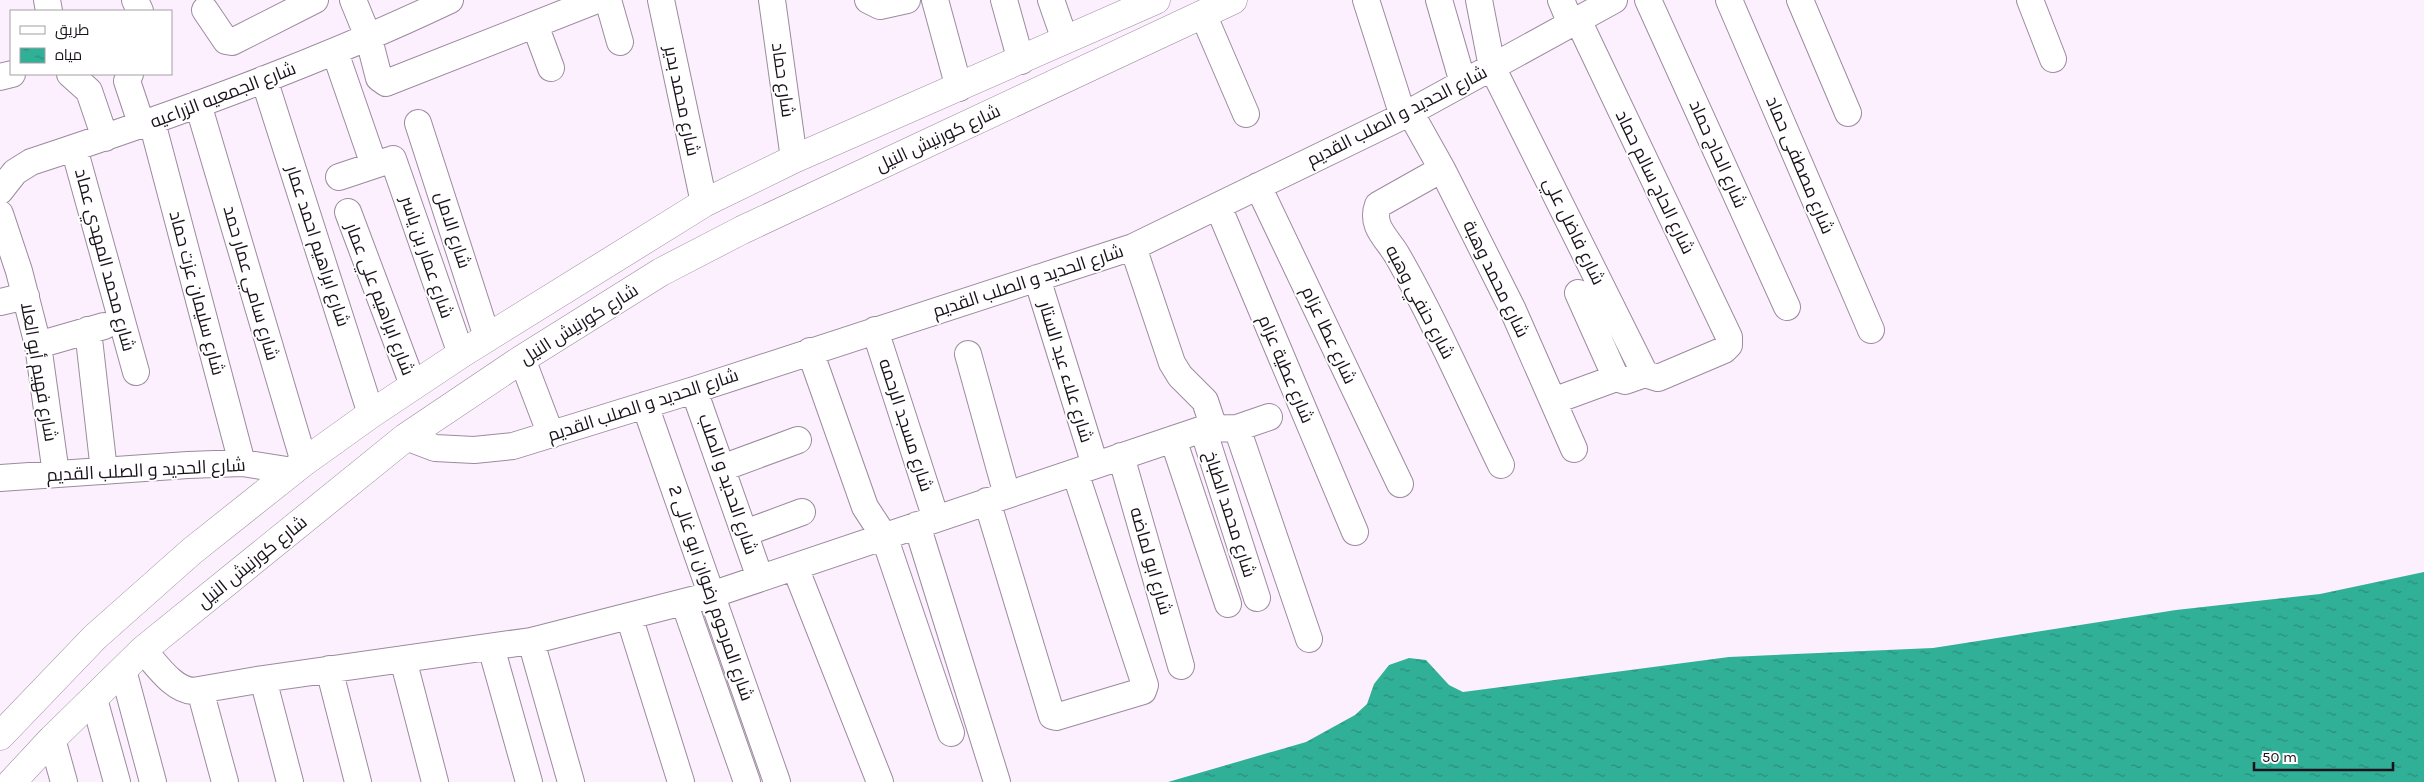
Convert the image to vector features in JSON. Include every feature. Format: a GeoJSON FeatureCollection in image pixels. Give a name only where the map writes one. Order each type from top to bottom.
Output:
{"type":"FeatureCollection","features":[{"type":"Feature","properties":{"kind":"highway","name":"شارع كورنيش النيل"},"geometry":{"type":"LineString","coordinates":[[0,736],[95,637],[192,551],[298,466],[413,385],[461,354],[704,203],[794,159],[1021,61],[1141,3]]}},
{"type":"Feature","properties":{"kind":"highway","name":"شارع كورنيش النيل"},"geometry":{"type":"LineString","coordinates":[[22,777],[52,739],[143,650],[406,437],[522,359],[661,272],[742,230],[1221,5]]}},
{"type":"Feature","properties":{"kind":"street"},"geometry":{"type":"LineString","coordinates":[[205,10],[226,41],[232,42],[315,0]]}},
{"type":"Feature","properties":{"kind":"street"},"geometry":{"type":"LineString","coordinates":[[353,0],[369,39],[379,78],[386,84],[598,0]]}},
{"type":"Feature","properties":{"kind":"street","name":"شارع الجمعيه الزراعيه"},"geometry":{"type":"LineString","coordinates":[[0,191],[15,172],[31,162],[147,124],[369,39],[450,0]]}},
{"type":"Feature","properties":{"kind":"street"},"geometry":{"type":"LineString","coordinates":[[608,0],[620,42]]}},
{"type":"Feature","properties":{"kind":"street","name":"شارع محمد بدير"},"geometry":{"type":"LineString","coordinates":[[661,0],[704,203]]}},
{"type":"Feature","properties":{"kind":"street","name":"شارع حماد"},"geometry":{"type":"LineString","coordinates":[[772,0],[794,159]]}},
{"type":"Feature","properties":{"kind":"street"},"geometry":{"type":"LineString","coordinates":[[868,0],[880,6],[906,0]]}},
{"type":"Feature","properties":{"kind":"street"},"geometry":{"type":"LineString","coordinates":[[935,0],[959,88]]}},
{"type":"Feature","properties":{"kind":"street"},"geometry":{"type":"LineString","coordinates":[[1004,0],[1021,61]]}},
{"type":"Feature","properties":{"kind":"street"},"geometry":{"type":"LineString","coordinates":[[1051,0],[1065,40]]}},
{"type":"Feature","properties":{"kind":"street","name":"شارع محمد وهبة"},"geometry":{"type":"LineString","coordinates":[[1366,0],[1406,114],[1442,169],[1512,308],[1574,450]]}},
{"type":"Feature","properties":{"kind":"street"},"geometry":{"type":"LineString","coordinates":[[1439,0],[1464,83]]}},
{"type":"Feature","properties":{"kind":"street","name":"شارع فاضل علي"},"geometry":{"type":"LineString","coordinates":[[1479,0],[1492,67],[1644,374]]}},
{"type":"Feature","properties":{"kind":"street","name":"شارع الحاج سالم حماد"},"geometry":{"type":"LineString","coordinates":[[1561,0],[1574,22],[1726,330],[1729,346],[1724,350],[1658,378],[1644,374]]}},
{"type":"Feature","properties":{"kind":"street","name":"شارع الحديد و الصلب القديم"},"geometry":{"type":"LineString","coordinates":[[406,437],[434,448],[474,450],[513,446],[694,390],[1133,247],[1406,114],[1614,0]]}},
{"type":"Feature","properties":{"kind":"street","name":"شارع الحاج حماد"},"geometry":{"type":"LineString","coordinates":[[1648,0],[1787,307]]}},
{"type":"Feature","properties":{"kind":"street","name":"شارع مصطفى حماد"},"geometry":{"type":"LineString","coordinates":[[1729,0],[1871,330]]}},
{"type":"Feature","properties":{"kind":"street"},"geometry":{"type":"LineString","coordinates":[[1800,0],[1848,113]]}},
{"type":"Feature","properties":{"kind":"street"},"geometry":{"type":"LineString","coordinates":[[2030,0],[2053,59]]}},
{"type":"Feature","properties":{"kind":"street"},"geometry":{"type":"LineString","coordinates":[[1221,5],[1246,114]]}},
{"type":"Feature","properties":{"kind":"street"},"geometry":{"type":"LineString","coordinates":[[535,25],[550,68]]}},
{"type":"Feature","properties":{"kind":"street","name":"شارع عمار بن ياسر"},"geometry":{"type":"LineString","coordinates":[[335,52],[383,162],[461,354]]}},
{"type":"Feature","properties":{"kind":"street"},"geometry":{"type":"LineString","coordinates":[[71,75],[89,91],[105,138]]}},
{"type":"Feature","properties":{"kind":"street","name":"شارع سليمان عزت حماد"},"geometry":{"type":"LineString","coordinates":[[130,75],[127,81],[147,124],[242,463]]}},
{"type":"Feature","properties":{"kind":"street"},"geometry":{"type":"LineString","coordinates":[[0,77],[20,76]]}},
{"type":"Feature","properties":{"kind":"street","name":"شارع ابراهيم احمد عمار"},"geometry":{"type":"LineString","coordinates":[[264,79],[371,414]]}},
{"type":"Feature","properties":{"kind":"street","name":"شارع سامي عمار حمد"},"geometry":{"type":"LineString","coordinates":[[198,104],[298,466]]}},
{"type":"Feature","properties":{"kind":"street","name":"شارع الامل"},"geometry":{"type":"LineString","coordinates":[[418,123],[488,337]]}},
{"type":"Feature","properties":{"kind":"street","name":"شارع محمد المهدي عماد"},"geometry":{"type":"LineString","coordinates":[[74,148],[136,372]]}},
{"type":"Feature","properties":{"kind":"street"},"geometry":{"type":"LineString","coordinates":[[339,177],[426,148]]}},
{"type":"Feature","properties":{"kind":"street","name":"شارع حنفي وهبه"},"geometry":{"type":"LineString","coordinates":[[1442,169],[1378,205],[1375,220],[1415,286],[1501,464]]}},
{"type":"Feature","properties":{"kind":"street","name":"شارع عطا عزام"},"geometry":{"type":"LineString","coordinates":[[1258,186],[1400,484]]}},
{"type":"Feature","properties":{"kind":"street","name":"شارع عطية عزام"},"geometry":{"type":"LineString","coordinates":[[1218,206],[1355,532]]}},
{"type":"Feature","properties":{"kind":"street","name":"شارع ابراهيم علي عمار"},"geometry":{"type":"LineString","coordinates":[[348,212],[413,385]]}},
{"type":"Feature","properties":{"kind":"street","name":"شارع فهيم أبو العلا"},"geometry":{"type":"LineString","coordinates":[[0,214],[26,296],[38,345],[56,474]]}},
{"type":"Feature","properties":{"kind":"street"},"geometry":{"type":"LineString","coordinates":[[1133,247],[1172,363],[1180,376],[1206,401],[1309,639]]}},
{"type":"Feature","properties":{"kind":"street","name":"شارع علاء عبد الستار"},"geometry":{"type":"LineString","coordinates":[[997,498],[1052,716],[1056,717],[1143,691],[1145,685],[1085,468],[1037,278]]}},
{"type":"Feature","properties":{"kind":"street"},"geometry":{"type":"LineString","coordinates":[[1578,293],[1616,378],[1625,382],[1644,374]]}},
{"type":"Feature","properties":{"kind":"street"},"geometry":{"type":"LineString","coordinates":[[0,302],[26,296]]}},
{"type":"Feature","properties":{"kind":"street"},"geometry":{"type":"LineString","coordinates":[[38,345],[122,320]]}},
{"type":"Feature","properties":{"kind":"street"},"geometry":{"type":"LineString","coordinates":[[88,330],[104,471]]}},
{"type":"Feature","properties":{"kind":"street","name":"شارع مسجد الرحمه"},"geometry":{"type":"LineString","coordinates":[[875,330],[997,782]]}},
{"type":"Feature","properties":{"kind":"street"},"geometry":{"type":"LineString","coordinates":[[810,351],[866,507],[874,524],[884,536],[951,733]]}},
{"type":"Feature","properties":{"kind":"street"},"geometry":{"type":"LineString","coordinates":[[968,354],[997,498]]}},
{"type":"Feature","properties":{"kind":"street"},"geometry":{"type":"LineString","coordinates":[[522,359],[551,435]]}},
{"type":"Feature","properties":{"kind":"street"},"geometry":{"type":"LineString","coordinates":[[1553,401],[1616,378]]}},
{"type":"Feature","properties":{"kind":"street","name":"شارع الحديد و الصلب"},"geometry":{"type":"LineString","coordinates":[[694,390],[760,578]]}},
{"type":"Feature","properties":{"kind":"street","name":"شارع المرحوم رضوان ابو غالى 2"},"geometry":{"type":"LineString","coordinates":[[645,405],[777,782]]}},
{"type":"Feature","properties":{"kind":"street"},"geometry":{"type":"LineString","coordinates":[[143,650],[180,688],[200,690],[329,669],[531,641],[711,595],[1173,439],[1268,417]]}},
{"type":"Feature","properties":{"kind":"street","name":"شارع محمد الطباخ"},"geometry":{"type":"LineString","coordinates":[[1218,428],[1257,598]]}},
{"type":"Feature","properties":{"kind":"street"},"geometry":{"type":"LineString","coordinates":[[1173,439],[1228,604]]}},
{"type":"Feature","properties":{"kind":"street"},"geometry":{"type":"LineString","coordinates":[[722,468],[798,440]]}},
{"type":"Feature","properties":{"kind":"street","name":"شارع ابو لماضه"},"geometry":{"type":"LineString","coordinates":[[1121,456],[1181,666]]}},
{"type":"Feature","properties":{"kind":"street","name":"شارع الحديد و الصلب القديم"},"geometry":{"type":"LineString","coordinates":[[0,478],[242,463],[298,466]]}},
{"type":"Feature","properties":{"kind":"street"},"geometry":{"type":"LineString","coordinates":[[745,533],[802,512]]}},
{"type":"Feature","properties":{"kind":"street"},"geometry":{"type":"LineString","coordinates":[[794,567],[880,782]]}},
{"type":"Feature","properties":{"kind":"street"},"geometry":{"type":"LineString","coordinates":[[684,602],[747,782]]}},
{"type":"Feature","properties":{"kind":"street"},"geometry":{"type":"LineString","coordinates":[[630,616],[681,782]]}},
{"type":"Feature","properties":{"kind":"street"},"geometry":{"type":"LineString","coordinates":[[531,641],[571,782]]}},
{"type":"Feature","properties":{"kind":"street"},"geometry":{"type":"LineString","coordinates":[[491,647],[529,782]]}},
{"type":"Feature","properties":{"kind":"street"},"geometry":{"type":"LineString","coordinates":[[402,659],[434,782]]}},
{"type":"Feature","properties":{"kind":"street"},"geometry":{"type":"LineString","coordinates":[[329,669],[358,782]]}},
{"type":"Feature","properties":{"kind":"street"},"geometry":{"type":"LineString","coordinates":[[123,670],[153,782]]}},
{"type":"Feature","properties":{"kind":"street"},"geometry":{"type":"LineString","coordinates":[[263,679],[290,782]]}},
{"type":"Feature","properties":{"kind":"street"},"geometry":{"type":"LineString","coordinates":[[200,690],[225,782]]}},
{"type":"Feature","properties":{"kind":"street"},"geometry":{"type":"LineString","coordinates":[[94,699],[117,782]]}},
{"type":"Feature","properties":{"kind":"street"},"geometry":{"type":"LineString","coordinates":[[52,739],[64,782]]}},
{"type":"Feature","properties":{"kind":"water"},"geometry":{"type":"Polygon","coordinates":[[[2424,572],[2424,782],[1168,782],[1306,742],[1355,715],[1367,704],[1374,684],[1389,665],[1409,658],[1426,660],[1449,685],[1463,692],[1729,657],[1933,648],[2176,610],[2320,594],[2424,572]]]}}]}
